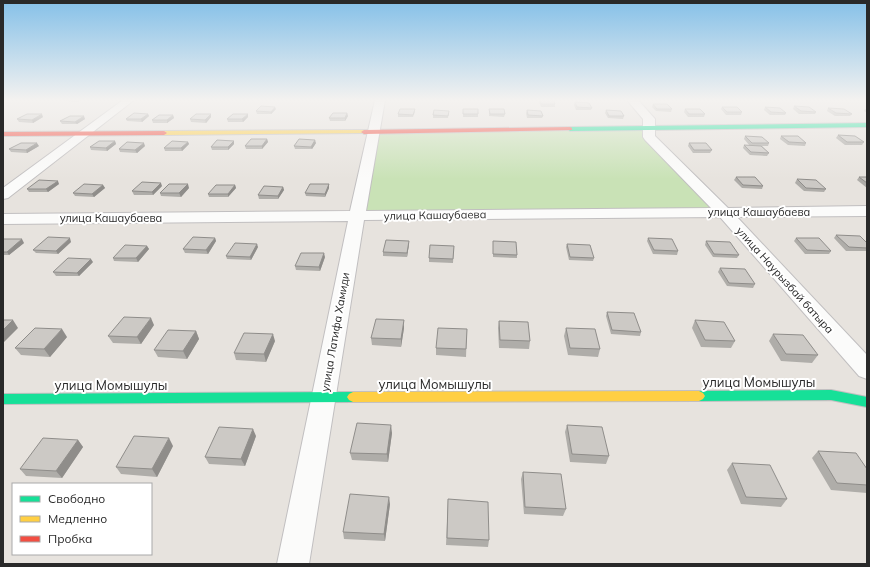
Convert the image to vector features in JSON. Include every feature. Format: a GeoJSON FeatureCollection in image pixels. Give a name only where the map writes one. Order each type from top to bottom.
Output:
{"type":"FeatureCollection","features":[{"type":"Feature","properties":{"kind":"street"},"geometry":{"type":"LineString","coordinates":[[3,195],[93,126]]}},
{"type":"Feature","properties":{"kind":"street","name":"улица Латифа Хамиди"},"geometry":{"type":"LineString","coordinates":[[294,564],[356,216],[375,126]]}},
{"type":"Feature","properties":{"kind":"street"},"geometry":{"type":"LineString","coordinates":[[3,134],[374,132],[834,126]]}},
{"type":"Feature","properties":{"kind":"street","name":"улица Наурызбай батыра"},"geometry":{"type":"LineString","coordinates":[[649,129],[649,137],[724,212],[867,370]]}},
{"type":"Feature","properties":{"kind":"street","name":"улица Кашаубаева"},"geometry":{"type":"LineString","coordinates":[[3,219],[867,211]]}},
{"type":"Feature","properties":{"kind":"street","name":"улица Момышулы"},"geometry":{"type":"LineString","coordinates":[[3,399],[830,395],[867,402]]}},
{"type":"Feature","properties":{"kind":"green space"},"geometry":{"type":"Polygon","coordinates":[[[649,129],[649,137],[724,212],[357,216],[374,132],[649,129]]]}},
{"type":"Feature","properties":{"kind":"building"},"geometry":{"type":"Polygon","coordinates":[[[838,135],[855,136],[864,142],[847,142],[838,135]]]}},
{"type":"Feature","properties":{"kind":"building"},"geometry":{"type":"Polygon","coordinates":[[[745,136],[762,137],[769,143],[752,143],[745,136]]]}},
{"type":"Feature","properties":{"kind":"building"},"geometry":{"type":"Polygon","coordinates":[[[781,136],[798,136],[806,143],[789,142],[781,136]]]}},
{"type":"Feature","properties":{"kind":"building"},"geometry":{"type":"Polygon","coordinates":[[[251,139],[267,139],[262,146],[245,146],[251,139]]]}},
{"type":"Feature","properties":{"kind":"building"},"geometry":{"type":"Polygon","coordinates":[[[299,139],[315,140],[311,147],[294,146],[299,139]]]}},
{"type":"Feature","properties":{"kind":"building"},"geometry":{"type":"Polygon","coordinates":[[[217,140],[234,141],[228,147],[211,147],[217,140]]]}},
{"type":"Feature","properties":{"kind":"building"},"geometry":{"type":"Polygon","coordinates":[[[99,141],[115,141],[106,148],[90,147],[99,141]]]}},
{"type":"Feature","properties":{"kind":"building"},"geometry":{"type":"Polygon","coordinates":[[[172,141],[188,142],[181,148],[164,148],[172,141]]]}},
{"type":"Feature","properties":{"kind":"building"},"geometry":{"type":"Polygon","coordinates":[[[127,142],[144,143],[135,150],[119,149],[127,142]]]}},
{"type":"Feature","properties":{"kind":"building"},"geometry":{"type":"Polygon","coordinates":[[[21,143],[37,143],[26,150],[9,149],[21,143]]]}},
{"type":"Feature","properties":{"kind":"building"},"geometry":{"type":"Polygon","coordinates":[[[689,143],[706,143],[712,150],[694,150],[689,143]]]}},
{"type":"Feature","properties":{"kind":"building"},"geometry":{"type":"Polygon","coordinates":[[[744,145],[761,146],[769,153],[751,152],[744,145]]]}},
{"type":"Feature","properties":{"kind":"building"},"geometry":{"type":"Polygon","coordinates":[[[736,177],[755,177],[763,186],[743,185],[736,177]]]}},
{"type":"Feature","properties":{"kind":"building"},"geometry":{"type":"Polygon","coordinates":[[[859,177],[867,177],[867,183],[859,177]]]}},
{"type":"Feature","properties":{"kind":"building"},"geometry":{"type":"Polygon","coordinates":[[[797,179],[816,180],[826,189],[806,188],[797,179]]]}},
{"type":"Feature","properties":{"kind":"building"},"geometry":{"type":"Polygon","coordinates":[[[39,180],[58,181],[46,189],[27,189],[39,180]]]}},
{"type":"Feature","properties":{"kind":"building"},"geometry":{"type":"Polygon","coordinates":[[[142,182],[161,183],[152,192],[132,191],[142,182]]]}},
{"type":"Feature","properties":{"kind":"building"},"geometry":{"type":"Polygon","coordinates":[[[84,184],[103,185],[92,194],[73,193],[84,184]]]}},
{"type":"Feature","properties":{"kind":"building"},"geometry":{"type":"Polygon","coordinates":[[[169,184],[188,184],[179,193],[160,193],[169,184]]]}},
{"type":"Feature","properties":{"kind":"building"},"geometry":{"type":"Polygon","coordinates":[[[310,184],[329,184],[325,194],[305,193],[310,184]]]}},
{"type":"Feature","properties":{"kind":"building"},"geometry":{"type":"Polygon","coordinates":[[[216,185],[235,185],[228,194],[208,194],[216,185]]]}},
{"type":"Feature","properties":{"kind":"building"},"geometry":{"type":"Polygon","coordinates":[[[264,186],[283,187],[278,196],[258,195],[264,186]]]}},
{"type":"Feature","properties":{"kind":"building"},"geometry":{"type":"Polygon","coordinates":[[[836,235],[860,236],[867,243],[867,248],[849,247],[836,235]]]}},
{"type":"Feature","properties":{"kind":"building"},"geometry":{"type":"Polygon","coordinates":[[[48,237],[70,238],[56,251],[33,250],[48,237]]]}},
{"type":"Feature","properties":{"kind":"building"},"geometry":{"type":"Polygon","coordinates":[[[193,237],[215,238],[206,250],[183,249],[193,237]]]}},
{"type":"Feature","properties":{"kind":"building"},"geometry":{"type":"Polygon","coordinates":[[[648,238],[672,239],[678,251],[654,250],[648,238]]]}},
{"type":"Feature","properties":{"kind":"building"},"geometry":{"type":"Polygon","coordinates":[[[796,238],[819,238],[831,251],[807,250],[796,238]]]}},
{"type":"Feature","properties":{"kind":"building"},"geometry":{"type":"Polygon","coordinates":[[[3,239],[22,239],[7,252],[3,252],[3,239]]]}},
{"type":"Feature","properties":{"kind":"building"},"geometry":{"type":"Polygon","coordinates":[[[386,240],[409,241],[407,253],[383,252],[386,240]]]}},
{"type":"Feature","properties":{"kind":"building"},"geometry":{"type":"Polygon","coordinates":[[[493,241],[516,242],[517,255],[493,254],[493,241]]]}},
{"type":"Feature","properties":{"kind":"building"},"geometry":{"type":"Polygon","coordinates":[[[706,241],[730,242],[739,255],[714,254],[706,241]]]}},
{"type":"Feature","properties":{"kind":"building"},"geometry":{"type":"Polygon","coordinates":[[[235,243],[257,244],[250,257],[226,256],[235,243]]]}},
{"type":"Feature","properties":{"kind":"building"},"geometry":{"type":"Polygon","coordinates":[[[567,244],[590,245],[594,258],[570,257],[567,244]]]}},
{"type":"Feature","properties":{"kind":"building"},"geometry":{"type":"Polygon","coordinates":[[[125,245],[147,246],[136,258],[113,258],[125,245]]]}},
{"type":"Feature","properties":{"kind":"building"},"geometry":{"type":"Polygon","coordinates":[[[430,245],[454,246],[453,259],[429,258],[430,245]]]}},
{"type":"Feature","properties":{"kind":"building"},"geometry":{"type":"Polygon","coordinates":[[[301,253],[324,253],[319,267],[295,266],[301,253]]]}},
{"type":"Feature","properties":{"kind":"building"},"geometry":{"type":"Polygon","coordinates":[[[68,258],[91,259],[77,273],[53,272],[68,258]]]}},
{"type":"Feature","properties":{"kind":"building"},"geometry":{"type":"Polygon","coordinates":[[[720,268],[745,269],[755,284],[729,283],[720,268]]]}},
{"type":"Feature","properties":{"kind":"building"},"geometry":{"type":"Polygon","coordinates":[[[607,312],[634,313],[641,332],[612,330],[607,312]]]}},
{"type":"Feature","properties":{"kind":"building"},"geometry":{"type":"Polygon","coordinates":[[[124,317],[151,318],[137,337],[108,336],[124,317]]]}},
{"type":"Feature","properties":{"kind":"building"},"geometry":{"type":"Polygon","coordinates":[[[376,319],[404,320],[401,339],[371,338],[376,319]]]}},
{"type":"Feature","properties":{"kind":"building"},"geometry":{"type":"Polygon","coordinates":[[[3,320],[13,320],[3,330],[3,320]]]}},
{"type":"Feature","properties":{"kind":"building"},"geometry":{"type":"Polygon","coordinates":[[[695,320],[724,322],[735,341],[705,340],[695,320]]]}},
{"type":"Feature","properties":{"kind":"building"},"geometry":{"type":"Polygon","coordinates":[[[499,321],[528,322],[530,341],[500,340],[499,321]]]}},
{"type":"Feature","properties":{"kind":"building"},"geometry":{"type":"Polygon","coordinates":[[[35,328],[62,329],[44,349],[15,348],[35,328]]]}},
{"type":"Feature","properties":{"kind":"building"},"geometry":{"type":"Polygon","coordinates":[[[438,328],[467,329],[466,349],[436,348],[438,328]]]}},
{"type":"Feature","properties":{"kind":"building"},"geometry":{"type":"Polygon","coordinates":[[[566,328],[595,329],[600,349],[570,348],[566,328]]]}},
{"type":"Feature","properties":{"kind":"building"},"geometry":{"type":"Polygon","coordinates":[[[168,330],[196,331],[183,351],[154,350],[168,330]]]}},
{"type":"Feature","properties":{"kind":"building"},"geometry":{"type":"Polygon","coordinates":[[[244,333],[273,334],[264,354],[234,353],[244,333]]]}},
{"type":"Feature","properties":{"kind":"building"},"geometry":{"type":"Polygon","coordinates":[[[773,334],[803,335],[818,355],[786,354],[773,334]]]}},
{"type":"Feature","properties":{"kind":"building"},"geometry":{"type":"Polygon","coordinates":[[[357,423],[391,425],[387,454],[350,453],[357,423]]]}},
{"type":"Feature","properties":{"kind":"building"},"geometry":{"type":"Polygon","coordinates":[[[567,425],[602,427],[609,456],[572,454],[567,425]]]}},
{"type":"Feature","properties":{"kind":"building"},"geometry":{"type":"Polygon","coordinates":[[[219,427],[253,429],[241,459],[205,457],[219,427]]]}},
{"type":"Feature","properties":{"kind":"building"},"geometry":{"type":"Polygon","coordinates":[[[134,436],[169,438],[152,469],[116,467],[134,436]]]}},
{"type":"Feature","properties":{"kind":"building"},"geometry":{"type":"Polygon","coordinates":[[[43,438],[78,440],[56,471],[20,469],[43,438]]]}},
{"type":"Feature","properties":{"kind":"building"},"geometry":{"type":"Polygon","coordinates":[[[818,451],[856,453],[867,469],[867,485],[837,483],[818,451]]]}},
{"type":"Feature","properties":{"kind":"building"},"geometry":{"type":"Polygon","coordinates":[[[732,463],[770,465],[787,499],[746,497],[732,463]]]}},
{"type":"Feature","properties":{"kind":"building"},"geometry":{"type":"Polygon","coordinates":[[[523,472],[561,474],[566,509],[525,507],[523,472]]]}},
{"type":"Feature","properties":{"kind":"building"},"geometry":{"type":"Polygon","coordinates":[[[350,494],[389,497],[384,534],[343,532],[350,494]]]}},
{"type":"Feature","properties":{"kind":"building"},"geometry":{"type":"Polygon","coordinates":[[[448,499],[488,502],[489,540],[447,538],[448,499]]]}},
{"type":"Feature","properties":{"kind":"traffic: fast"},"geometry":{"type":"LineString","coordinates":[[570,129],[759,126]]}},
{"type":"Feature","properties":{"kind":"traffic: fast"},"geometry":{"type":"LineString","coordinates":[[699,396],[831,395],[867,402]]}},
{"type":"Feature","properties":{"kind":"traffic: fast"},"geometry":{"type":"LineString","coordinates":[[3,399],[353,397]]}},
{"type":"Feature","properties":{"kind":"traffic: slow"},"geometry":{"type":"LineString","coordinates":[[164,133],[364,132]]}},
{"type":"Feature","properties":{"kind":"traffic: slow"},"geometry":{"type":"LineString","coordinates":[[353,397],[699,396]]}},
{"type":"Feature","properties":{"kind":"traffic: jam"},"geometry":{"type":"LineString","coordinates":[[364,132],[570,129]]}},
{"type":"Feature","properties":{"kind":"traffic: jam"},"geometry":{"type":"LineString","coordinates":[[3,134],[164,133]]}}]}
